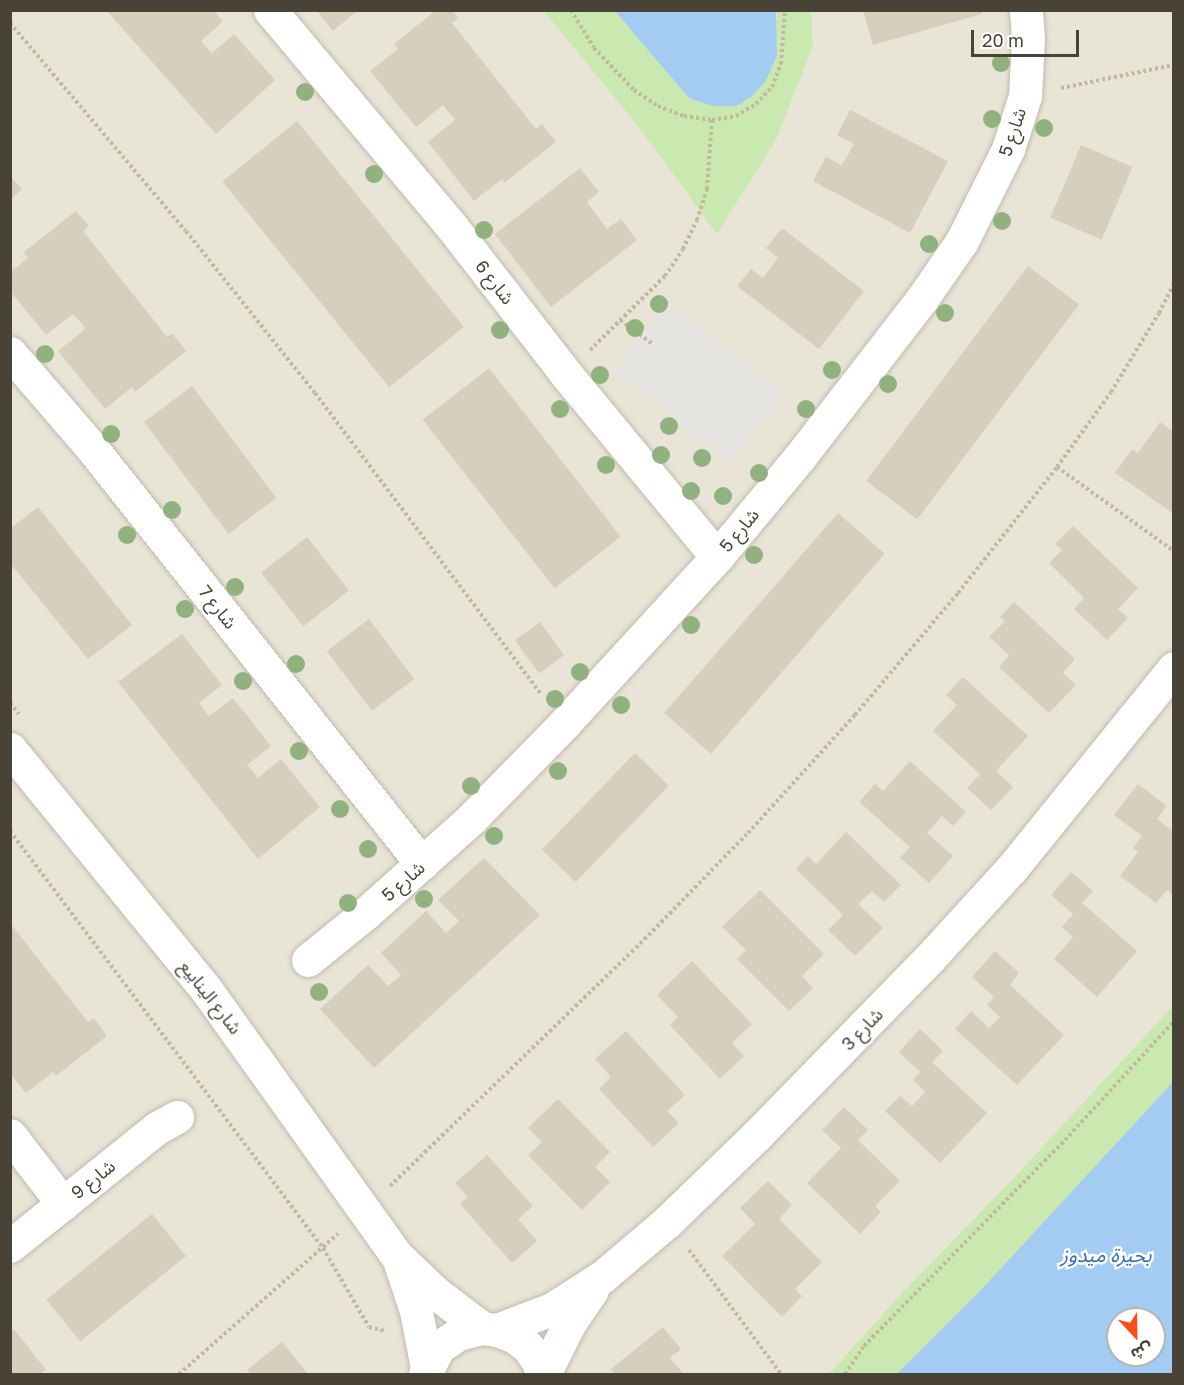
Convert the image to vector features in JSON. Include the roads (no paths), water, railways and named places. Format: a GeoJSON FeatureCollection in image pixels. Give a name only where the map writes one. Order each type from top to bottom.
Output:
{"type":"FeatureCollection","features":[{"type":"Feature","properties":{"kind":"street","name":"شارع 6"},"geometry":{"type":"LineString","coordinates":[[270,10],[453,227],[566,374],[717,557]]}},
{"type":"Feature","properties":{"kind":"street","name":"شارع 5"},"geometry":{"type":"LineString","coordinates":[[308,960],[422,864],[479,812],[564,724],[717,557],[799,458],[922,299],[962,242],[1008,149],[1025,96],[1028,39],[1026,10]]}},
{"type":"Feature","properties":{"kind":"street","name":"شارع 7"},"geometry":{"type":"LineString","coordinates":[[10,352],[91,447],[422,864]]}},
{"type":"Feature","properties":{"kind":"street","name":"شارع 3"},"geometry":{"type":"LineString","coordinates":[[425,1361],[439,1347],[458,1334],[489,1329],[552,1309],[602,1277],[668,1221],[765,1127],[929,959],[1012,868],[1173,668]]}},
{"type":"Feature","properties":{"kind":"street","name":"شارع الينابيع"},"geometry":{"type":"LineString","coordinates":[[10,749],[205,988],[397,1256],[430,1288],[489,1329],[513,1336],[527,1346],[544,1374]]}},
{"type":"Feature","properties":{"kind":"street","name":"شارع 9"},"geometry":{"type":"LineString","coordinates":[[10,1246],[157,1128],[177,1116]]}},
{"type":"Feature","properties":{"kind":"street"},"geometry":{"type":"LineString","coordinates":[[10,1136],[63,1204]]}},
{"type":"Feature","properties":{"kind":"street","name":"شارع الينابيع"},"geometry":{"type":"LineString","coordinates":[[397,1256],[414,1301],[425,1361]]}},
{"type":"Feature","properties":{"kind":"street"},"geometry":{"type":"LineString","coordinates":[[544,1374],[569,1324],[602,1277]]}},
{"type":"Feature","properties":{"kind":"water"},"geometry":{"type":"Polygon","coordinates":[[[615,11],[776,11],[777,56],[765,82],[751,97],[736,106],[712,106],[689,98],[615,11]]]}},
{"type":"Feature","properties":{"kind":"water","name":"بحيرة ميدوز"},"geometry":{"type":"Polygon","coordinates":[[[1173,1082],[1173,1374],[897,1374],[981,1290],[1173,1082]]]}}]}
